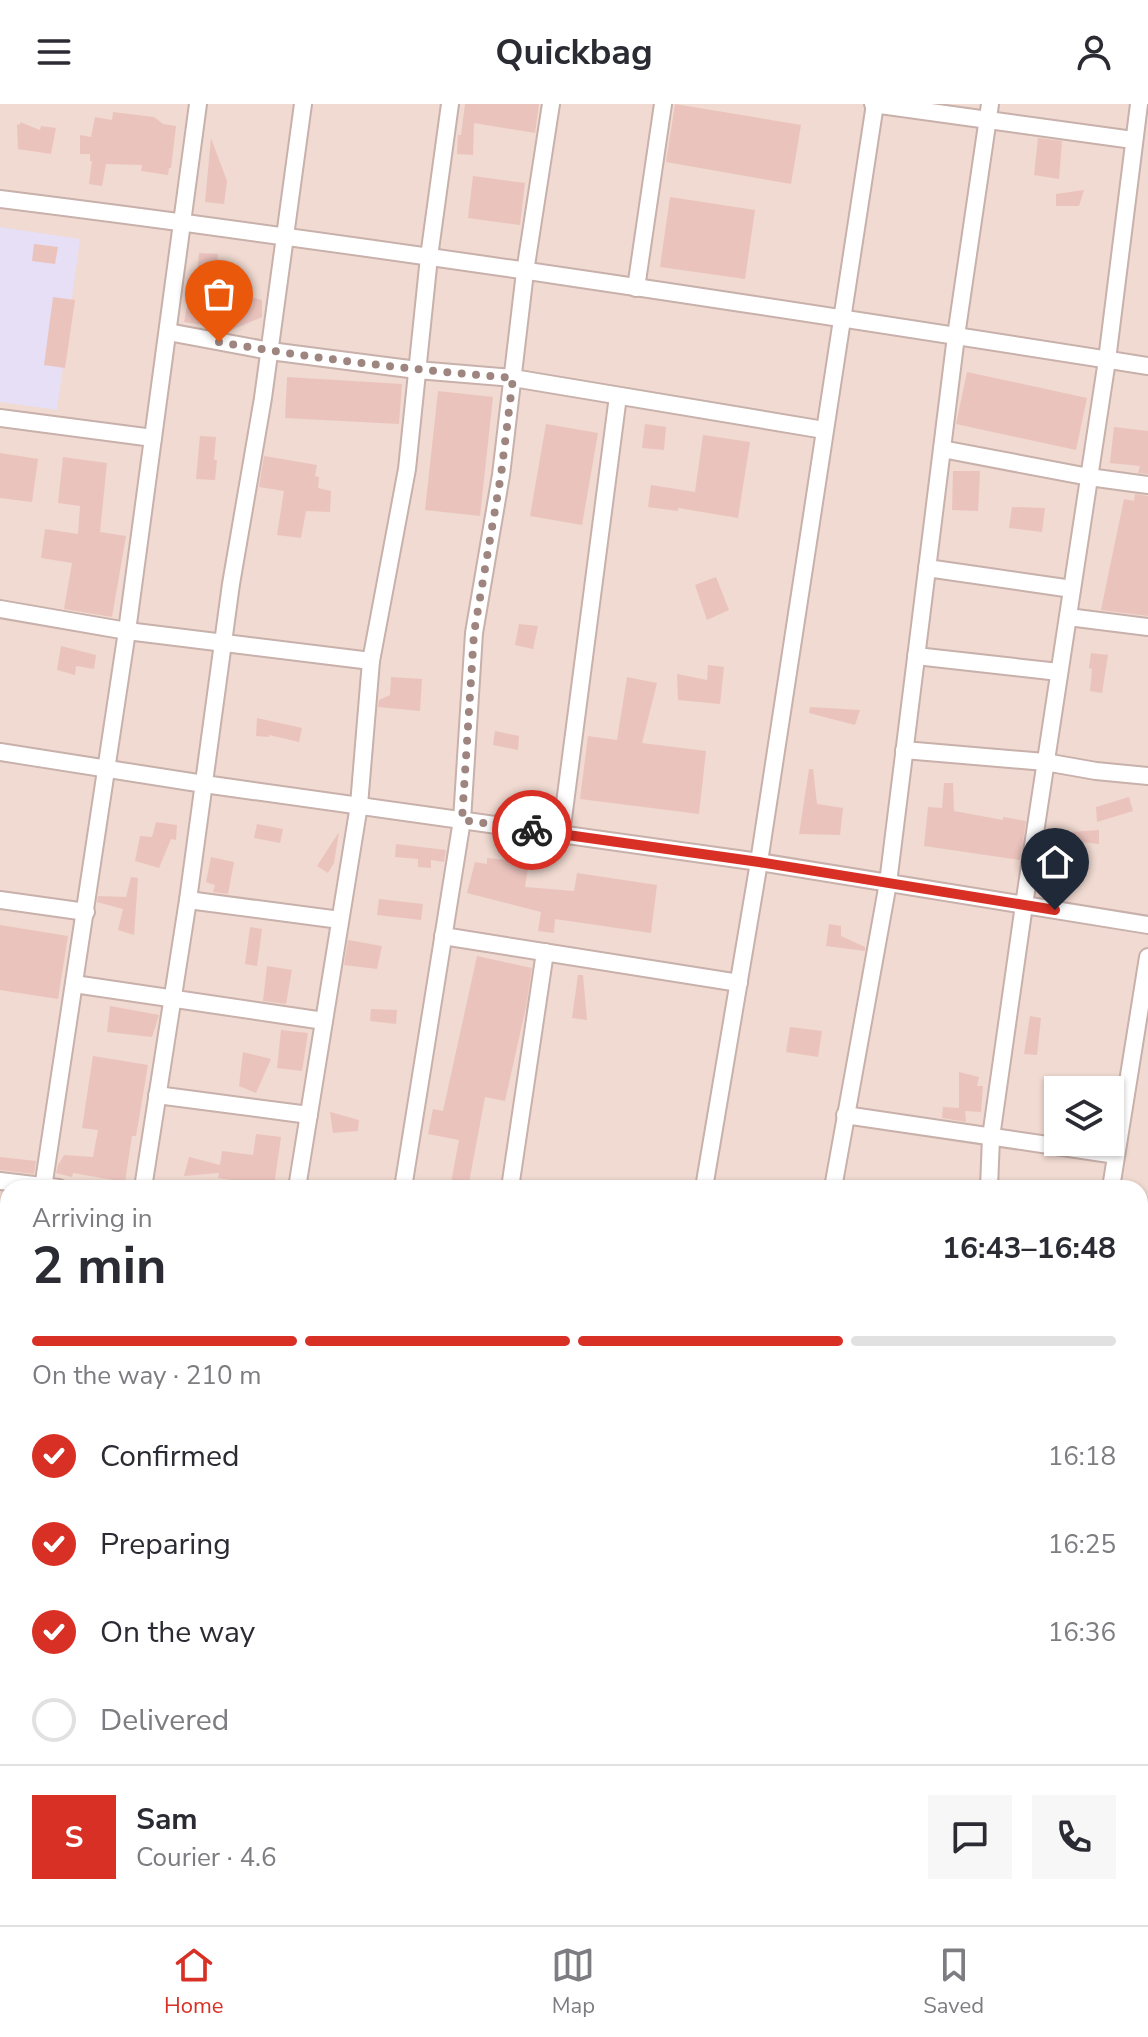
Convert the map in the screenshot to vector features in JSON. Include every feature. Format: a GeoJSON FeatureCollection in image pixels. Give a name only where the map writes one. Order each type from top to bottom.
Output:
{"type":"FeatureCollection","features":[{"type":"Feature","properties":{"kind":"street"},"geometry":{"type":"LineString","coordinates":[[144,1180],[188,900],[223,643],[270,351],[303,104]]}},
{"type":"Feature","properties":{"kind":"street"},"geometry":{"type":"LineString","coordinates":[[298,1180],[359,805],[371,661],[407,469],[429,257],[450,104]]}},
{"type":"Feature","properties":{"kind":"street"},"geometry":{"type":"LineString","coordinates":[[404,1180],[462,820],[474,633],[501,475],[525,272],[551,104]]}},
{"type":"Feature","properties":{"kind":"street"},"geometry":{"type":"LineString","coordinates":[[636,288],[663,104]]}},
{"type":"Feature","properties":{"kind":"street"},"geometry":{"type":"LineString","coordinates":[[705,1180],[759,862],[874,104],[989,112],[1133,140]]}},
{"type":"Feature","properties":{"kind":"street"},"geometry":{"type":"LineString","coordinates":[[989,1180],[991,1137],[1107,360],[1139,104]]}},
{"type":"Feature","properties":{"kind":"street"},"geometry":{"type":"LineString","coordinates":[[49,1180],[183,222],[193,105]]}},
{"type":"Feature","properties":{"kind":"street"},"geometry":{"type":"LineString","coordinates":[[834,1180],[888,883],[956,336],[989,112]]}},
{"type":"Feature","properties":{"kind":"street"},"geometry":{"type":"LineString","coordinates":[[0,199],[429,257],[1148,366]]}},
{"type":"Feature","properties":{"kind":"street"},"geometry":{"type":"LineString","coordinates":[[168,332],[270,351],[417,370],[513,378],[824,430]]}},
{"type":"Feature","properties":{"kind":"street"},"geometry":{"type":"LineString","coordinates":[[561,834],[618,396]]}},
{"type":"Feature","properties":{"kind":"street"},"geometry":{"type":"LineString","coordinates":[[0,418],[153,438]]}},
{"type":"Feature","properties":{"kind":"street"},"geometry":{"type":"LineString","coordinates":[[942,449],[1148,485]]}},
{"type":"Feature","properties":{"kind":"street"},"geometry":{"type":"LineString","coordinates":[[927,568],[1072,589]]}},
{"type":"Feature","properties":{"kind":"street"},"geometry":{"type":"LineString","coordinates":[[0,609],[127,631],[371,661]]}},
{"type":"Feature","properties":{"kind":"street"},"geometry":{"type":"LineString","coordinates":[[1068,617],[1148,627]]}},
{"type":"Feature","properties":{"kind":"street"},"geometry":{"type":"LineString","coordinates":[[916,656],[1059,672]]}},
{"type":"Feature","properties":{"kind":"street"},"geometry":{"type":"LineString","coordinates":[[904,750],[1045,762],[1148,776]]}},
{"type":"Feature","properties":{"kind":"street"},"geometry":{"type":"LineString","coordinates":[[0,752],[204,784],[759,862],[1148,925]]}},
{"type":"Feature","properties":{"kind":"street"},"geometry":{"type":"LineString","coordinates":[[0,900],[86,912]]}},
{"type":"Feature","properties":{"kind":"street"},"geometry":{"type":"LineString","coordinates":[[188,900],[340,920]]}},
{"type":"Feature","properties":{"kind":"street"},"geometry":{"type":"LineString","coordinates":[[443,936],[739,983]]}},
{"type":"Feature","properties":{"kind":"street"},"geometry":{"type":"LineString","coordinates":[[511,1180],[545,952]]}},
{"type":"Feature","properties":{"kind":"street"},"geometry":{"type":"LineString","coordinates":[[1124,1123],[1140,1058],[1148,957]]}},
{"type":"Feature","properties":{"kind":"street"},"geometry":{"type":"LineString","coordinates":[[74,984],[324,1021]]}},
{"type":"Feature","properties":{"kind":"street"},"geometry":{"type":"LineString","coordinates":[[157,1095],[309,1115]]}},
{"type":"Feature","properties":{"kind":"street"},"geometry":{"type":"LineString","coordinates":[[845,1115],[1044,1145]]}},
{"type":"Feature","properties":{"kind":"street"},"geometry":{"type":"LineString","coordinates":[[1112,1180],[1116,1156]]}},
{"type":"Feature","properties":{"kind":"shaded area"},"geometry":{"type":"Polygon","coordinates":[[[0,104],[1148,104],[1148,1180],[0,1180],[0,104]]]}},
{"type":"Feature","properties":{"kind":"shaded area"},"geometry":{"type":"Polygon","coordinates":[[[0,227],[80,239],[57,410],[0,402],[0,227]]]}},
{"type":"Feature","properties":{"kind":"building"},"geometry":{"type":"Polygon","coordinates":[[[465,104],[539,104],[535,133],[474,123],[473,155],[457,154],[465,104]]]}},
{"type":"Feature","properties":{"kind":"building"},"geometry":{"type":"Polygon","coordinates":[[[675,104],[801,125],[791,184],[666,162],[675,104]]]}},
{"type":"Feature","properties":{"kind":"building"},"geometry":{"type":"Polygon","coordinates":[[[113,112],[154,117],[163,124],[176,126],[168,175],[141,171],[142,165],[106,164],[102,186],[89,184],[92,161],[90,154],[80,154],[80,135],[91,137],[95,117],[112,120],[113,112]]]}},
{"type":"Feature","properties":{"kind":"building"},"geometry":{"type":"Polygon","coordinates":[[[20,122],[40,130],[41,126],[56,128],[51,154],[18,149],[17,124],[20,125],[20,122]]]}},
{"type":"Feature","properties":{"kind":"building"},"geometry":{"type":"Polygon","coordinates":[[[211,138],[227,181],[224,204],[205,202],[211,138]]]}},
{"type":"Feature","properties":{"kind":"building"},"geometry":{"type":"Polygon","coordinates":[[[1038,138],[1062,141],[1059,179],[1034,175],[1038,138]]]}},
{"type":"Feature","properties":{"kind":"building"},"geometry":{"type":"Polygon","coordinates":[[[473,176],[525,183],[520,225],[468,218],[473,176]]]}},
{"type":"Feature","properties":{"kind":"building"},"geometry":{"type":"Polygon","coordinates":[[[1084,190],[1079,206],[1056,206],[1056,194],[1084,190]]]}},
{"type":"Feature","properties":{"kind":"building"},"geometry":{"type":"Polygon","coordinates":[[[670,197],[755,210],[745,279],[660,267],[670,197]]]}},
{"type":"Feature","properties":{"kind":"building"},"geometry":{"type":"Polygon","coordinates":[[[34,244],[58,247],[55,264],[32,261],[34,244]]]}},
{"type":"Feature","properties":{"kind":"building"},"geometry":{"type":"Polygon","coordinates":[[[199,253],[218,254],[216,289],[262,300],[262,317],[229,331],[184,322],[191,286],[196,287],[199,253]]]}},
{"type":"Feature","properties":{"kind":"building"},"geometry":{"type":"Polygon","coordinates":[[[53,297],[75,300],[65,368],[44,365],[53,297]]]}},
{"type":"Feature","properties":{"kind":"building"},"geometry":{"type":"Polygon","coordinates":[[[967,372],[1087,398],[1076,450],[956,424],[967,372]]]}},
{"type":"Feature","properties":{"kind":"building"},"geometry":{"type":"Polygon","coordinates":[[[287,377],[402,384],[399,424],[285,418],[287,377]]]}},
{"type":"Feature","properties":{"kind":"building"},"geometry":{"type":"Polygon","coordinates":[[[438,391],[493,397],[480,516],[425,510],[438,391]]]}},
{"type":"Feature","properties":{"kind":"building"},"geometry":{"type":"Polygon","coordinates":[[[546,424],[598,433],[582,525],[530,516],[546,424]]]}},
{"type":"Feature","properties":{"kind":"building"},"geometry":{"type":"Polygon","coordinates":[[[645,424],[666,427],[664,450],[642,448],[645,424]]]}},
{"type":"Feature","properties":{"kind":"building"},"geometry":{"type":"Polygon","coordinates":[[[1114,427],[1148,431],[1148,474],[1138,473],[1140,466],[1110,463],[1114,427]]]}},
{"type":"Feature","properties":{"kind":"building"},"geometry":{"type":"Polygon","coordinates":[[[703,435],[750,442],[738,518],[678,508],[678,511],[648,507],[651,485],[695,492],[703,435]]]}},
{"type":"Feature","properties":{"kind":"building"},"geometry":{"type":"Polygon","coordinates":[[[200,436],[216,437],[215,480],[196,479],[200,436]]]}},
{"type":"Feature","properties":{"kind":"building"},"geometry":{"type":"Polygon","coordinates":[[[0,453],[38,459],[32,502],[0,498],[0,453]]]}},
{"type":"Feature","properties":{"kind":"building"},"geometry":{"type":"Polygon","coordinates":[[[264,456],[317,465],[315,476],[319,477],[318,488],[331,491],[330,512],[306,511],[301,538],[277,535],[284,491],[259,487],[264,456]]]}},
{"type":"Feature","properties":{"kind":"building"},"geometry":{"type":"Polygon","coordinates":[[[63,457],[107,463],[100,532],[126,536],[112,617],[64,609],[72,563],[41,558],[45,529],[78,534],[80,506],[58,503],[63,457]]]}},
{"type":"Feature","properties":{"kind":"building"},"geometry":{"type":"Polygon","coordinates":[[[953,471],[980,471],[978,511],[952,510],[953,471]]]}},
{"type":"Feature","properties":{"kind":"building"},"geometry":{"type":"Polygon","coordinates":[[[1135,494],[1148,496],[1148,616],[1101,610],[1124,499],[1134,501],[1135,494]]]}},
{"type":"Feature","properties":{"kind":"building"},"geometry":{"type":"Polygon","coordinates":[[[1012,507],[1045,508],[1042,532],[1009,528],[1012,507]]]}},
{"type":"Feature","properties":{"kind":"building"},"geometry":{"type":"Polygon","coordinates":[[[716,577],[729,610],[707,620],[695,585],[716,577]]]}},
{"type":"Feature","properties":{"kind":"building"},"geometry":{"type":"Polygon","coordinates":[[[519,624],[538,626],[533,649],[515,645],[519,624]]]}},
{"type":"Feature","properties":{"kind":"building"},"geometry":{"type":"Polygon","coordinates":[[[61,646],[96,655],[94,669],[76,666],[75,675],[57,670],[61,646]]]}},
{"type":"Feature","properties":{"kind":"building"},"geometry":{"type":"Polygon","coordinates":[[[1091,653],[1108,655],[1102,693],[1090,691],[1091,653]]]}},
{"type":"Feature","properties":{"kind":"building"},"geometry":{"type":"Polygon","coordinates":[[[708,665],[724,667],[720,704],[678,700],[677,674],[707,680],[708,665]]]}},
{"type":"Feature","properties":{"kind":"building"},"geometry":{"type":"Polygon","coordinates":[[[391,677],[422,679],[420,711],[378,707],[379,700],[390,695],[391,677]]]}},
{"type":"Feature","properties":{"kind":"building"},"geometry":{"type":"Polygon","coordinates":[[[627,677],[657,683],[642,743],[706,751],[699,814],[580,799],[588,736],[617,740],[627,677]]]}},
{"type":"Feature","properties":{"kind":"building"},"geometry":{"type":"Polygon","coordinates":[[[810,707],[860,710],[855,725],[809,713],[810,707]]]}},
{"type":"Feature","properties":{"kind":"building"},"geometry":{"type":"Polygon","coordinates":[[[257,718],[302,728],[299,742],[269,735],[256,736],[257,718]]]}},
{"type":"Feature","properties":{"kind":"building"},"geometry":{"type":"Polygon","coordinates":[[[495,731],[519,736],[518,750],[493,745],[495,731]]]}},
{"type":"Feature","properties":{"kind":"building"},"geometry":{"type":"Polygon","coordinates":[[[809,769],[813,769],[817,804],[843,808],[840,835],[799,834],[809,769]]]}},
{"type":"Feature","properties":{"kind":"building"},"geometry":{"type":"Polygon","coordinates":[[[944,783],[953,783],[954,811],[1026,821],[1020,860],[924,846],[928,807],[942,808],[944,783]]]}},
{"type":"Feature","properties":{"kind":"building"},"geometry":{"type":"Polygon","coordinates":[[[1129,797],[1133,811],[1097,822],[1096,807],[1129,797]]]}},
{"type":"Feature","properties":{"kind":"building"},"geometry":{"type":"Polygon","coordinates":[[[156,822],[177,825],[176,840],[171,839],[159,868],[135,861],[140,836],[152,837],[156,822]]]}},
{"type":"Feature","properties":{"kind":"building"},"geometry":{"type":"Polygon","coordinates":[[[257,824],[283,829],[280,843],[254,838],[257,824]]]}},
{"type":"Feature","properties":{"kind":"building"},"geometry":{"type":"Polygon","coordinates":[[[1099,830],[1099,844],[1071,841],[1065,868],[1048,865],[1058,833],[1099,830]]]}},
{"type":"Feature","properties":{"kind":"building"},"geometry":{"type":"Polygon","coordinates":[[[339,832],[334,863],[328,873],[317,866],[339,832]]]}},
{"type":"Feature","properties":{"kind":"building"},"geometry":{"type":"Polygon","coordinates":[[[396,844],[446,850],[444,862],[431,860],[431,868],[418,867],[418,859],[395,857],[396,844]]]}},
{"type":"Feature","properties":{"kind":"building"},"geometry":{"type":"Polygon","coordinates":[[[211,857],[234,862],[228,894],[213,892],[215,885],[206,882],[211,857]]]}},
{"type":"Feature","properties":{"kind":"building"},"geometry":{"type":"Polygon","coordinates":[[[487,858],[529,862],[525,887],[574,891],[577,873],[657,885],[651,933],[555,919],[554,933],[538,931],[541,912],[467,893],[475,862],[487,864],[487,858]]]}},
{"type":"Feature","properties":{"kind":"building"},"geometry":{"type":"Polygon","coordinates":[[[131,877],[138,878],[134,935],[118,930],[123,909],[97,902],[98,896],[126,897],[131,877]]]}},
{"type":"Feature","properties":{"kind":"building"},"geometry":{"type":"Polygon","coordinates":[[[379,899],[423,904],[421,920],[377,915],[379,899]]]}},
{"type":"Feature","properties":{"kind":"building"},"geometry":{"type":"Polygon","coordinates":[[[829,924],[841,926],[841,936],[865,947],[865,951],[826,946],[829,924]]]}},
{"type":"Feature","properties":{"kind":"building"},"geometry":{"type":"Polygon","coordinates":[[[0,925],[68,936],[58,999],[0,990],[0,925]]]}},
{"type":"Feature","properties":{"kind":"building"},"geometry":{"type":"Polygon","coordinates":[[[250,927],[262,929],[257,966],[245,964],[250,927]]]}},
{"type":"Feature","properties":{"kind":"building"},"geometry":{"type":"Polygon","coordinates":[[[348,940],[382,946],[377,969],[344,965],[348,940]]]}},
{"type":"Feature","properties":{"kind":"building"},"geometry":{"type":"Polygon","coordinates":[[[477,956],[532,968],[505,1101],[485,1097],[469,1180],[452,1180],[459,1140],[428,1134],[433,1109],[443,1111],[477,956]]]}},
{"type":"Feature","properties":{"kind":"building"},"geometry":{"type":"Polygon","coordinates":[[[267,966],[292,970],[286,1004],[263,1001],[267,966]]]}},
{"type":"Feature","properties":{"kind":"building"},"geometry":{"type":"Polygon","coordinates":[[[578,975],[583,975],[587,1020],[572,1018],[578,975]]]}},
{"type":"Feature","properties":{"kind":"building"},"geometry":{"type":"Polygon","coordinates":[[[110,1006],[159,1015],[152,1037],[107,1032],[110,1006]]]}},
{"type":"Feature","properties":{"kind":"building"},"geometry":{"type":"Polygon","coordinates":[[[371,1009],[397,1010],[396,1024],[370,1021],[371,1009]]]}},
{"type":"Feature","properties":{"kind":"building"},"geometry":{"type":"Polygon","coordinates":[[[1030,1016],[1041,1018],[1037,1055],[1024,1054],[1030,1016]]]}},
{"type":"Feature","properties":{"kind":"building"},"geometry":{"type":"Polygon","coordinates":[[[790,1027],[822,1031],[818,1057],[786,1052],[790,1027]]]}},
{"type":"Feature","properties":{"kind":"building"},"geometry":{"type":"Polygon","coordinates":[[[281,1030],[308,1033],[302,1071],[277,1068],[281,1030]]]}},
{"type":"Feature","properties":{"kind":"building"},"geometry":{"type":"Polygon","coordinates":[[[243,1052],[271,1059],[256,1093],[239,1086],[243,1052]]]}},
{"type":"Feature","properties":{"kind":"building"},"geometry":{"type":"Polygon","coordinates":[[[93,1056],[148,1065],[125,1180],[56,1173],[64,1155],[93,1157],[98,1130],[82,1128],[93,1056]]]}},
{"type":"Feature","properties":{"kind":"building"},"geometry":{"type":"Polygon","coordinates":[[[959,1072],[979,1077],[977,1086],[983,1086],[981,1112],[965,1111],[966,1122],[942,1118],[943,1107],[959,1108],[959,1072]]]}},
{"type":"Feature","properties":{"kind":"building"},"geometry":{"type":"Polygon","coordinates":[[[330,1112],[359,1120],[358,1131],[333,1133],[330,1112]]]}},
{"type":"Feature","properties":{"kind":"building"},"geometry":{"type":"Polygon","coordinates":[[[256,1134],[281,1137],[275,1180],[232,1180],[218,1178],[219,1173],[184,1176],[189,1157],[220,1165],[222,1151],[253,1155],[256,1134]]]}},
{"type":"Feature","properties":{"kind":"building"},"geometry":{"type":"Polygon","coordinates":[[[0,1157],[36,1161],[34,1174],[0,1170],[0,1157]]]}},
{"type":"Feature","properties":{"kind":"way so far"},"geometry":{"type":"LineString","coordinates":[[219,342],[417,370],[513,378],[501,475],[474,633],[462,820],[532,830]]}},
{"type":"Feature","properties":{"kind":"route"},"geometry":{"type":"LineString","coordinates":[[532,830],[759,862],[1055,910]]}}]}
